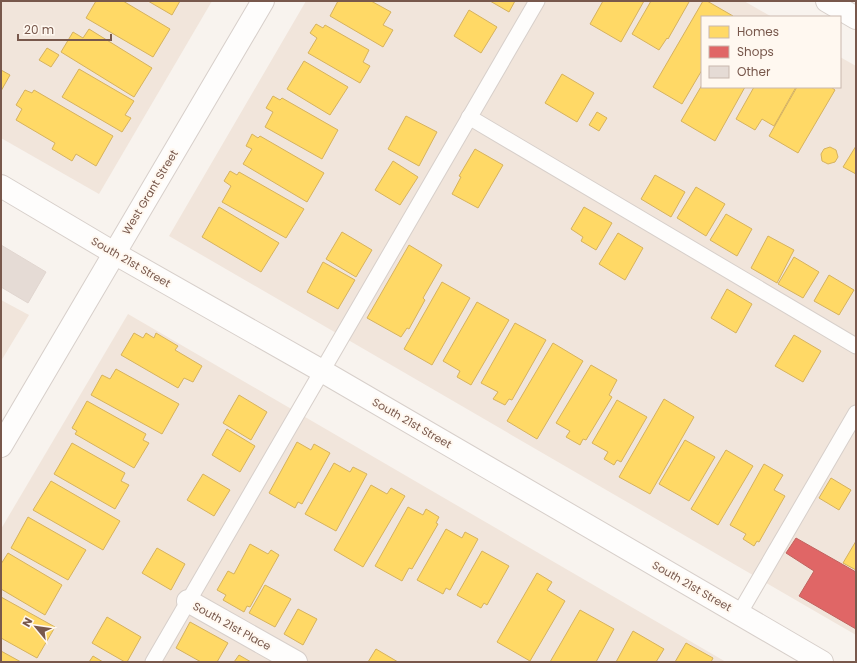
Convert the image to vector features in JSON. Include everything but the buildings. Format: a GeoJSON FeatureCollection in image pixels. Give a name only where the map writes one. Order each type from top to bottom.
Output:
{"type":"FeatureCollection","features":[{"type":"Feature","properties":{"kind":"street","name":"West Grant Street"},"geometry":{"type":"LineString","coordinates":[[1,446],[263,1]]}},
{"type":"Feature","properties":{"kind":"street"},"geometry":{"type":"LineString","coordinates":[[827,1],[856,18]]}},
{"type":"Feature","properties":{"kind":"street","name":"South 21st Street"},"geometry":{"type":"LineString","coordinates":[[1,186],[114,253],[322,371],[822,662]]}},
{"type":"Feature","properties":{"kind":"street","name":"South 21st Place"},"geometry":{"type":"LineString","coordinates":[[188,601],[296,662]]}},
{"type":"Feature","properties":{"kind":"lane"},"geometry":{"type":"LineString","coordinates":[[153,662],[537,1]]}},
{"type":"Feature","properties":{"kind":"lane"},"geometry":{"type":"LineString","coordinates":[[470,117],[856,346]]}},
{"type":"Feature","properties":{"kind":"lane"},"geometry":{"type":"LineString","coordinates":[[739,614],[856,413]]}},
{"type":"Feature","properties":{"kind":"shaded area"},"geometry":{"type":"Polygon","coordinates":[[[1,1],[212,1],[99,194],[1,138],[1,1]]]}},
{"type":"Feature","properties":{"kind":"shaded area"},"geometry":{"type":"Polygon","coordinates":[[[306,1],[744,1],[770,16],[701,16],[701,88],[841,88],[841,58],[856,66],[856,635],[169,236],[306,1]]]}},
{"type":"Feature","properties":{"kind":"shaded area"},"geometry":{"type":"Polygon","coordinates":[[[1,300],[29,315],[1,361],[1,300]]]}},
{"type":"Feature","properties":{"kind":"shaded area"},"geometry":{"type":"Polygon","coordinates":[[[128,314],[726,662],[1,662],[1,529],[128,314]]]}}]}
